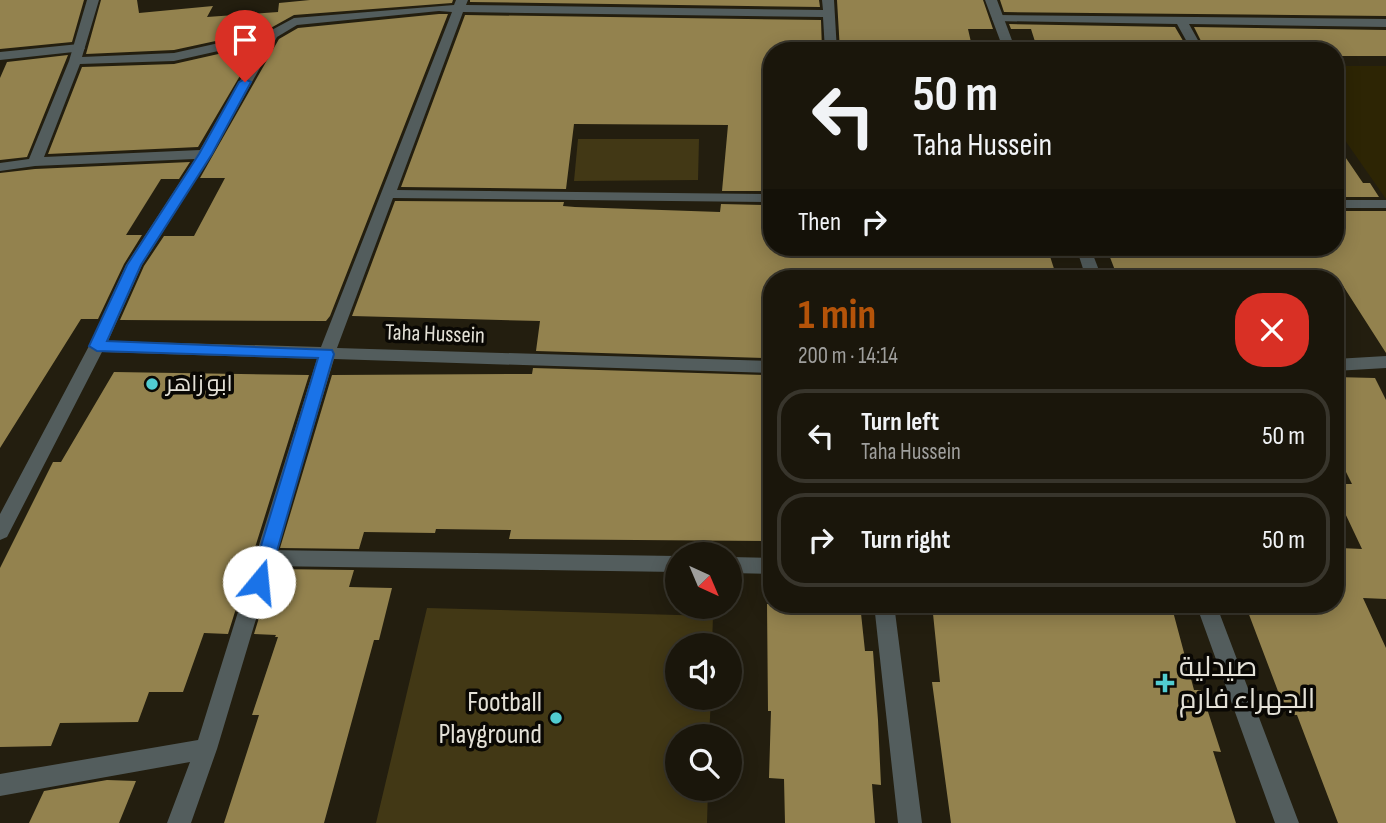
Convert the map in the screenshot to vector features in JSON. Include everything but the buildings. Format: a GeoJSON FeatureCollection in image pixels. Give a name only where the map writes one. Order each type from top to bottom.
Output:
{"type":"FeatureCollection","features":[{"type":"Feature","properties":{"kind":"street"},"geometry":{"type":"LineString","coordinates":[[35,162],[77,54],[93,0]]}},
{"type":"Feature","properties":{"kind":"street"},"geometry":{"type":"LineString","coordinates":[[828,0],[830,42]]}},
{"type":"Feature","properties":{"kind":"street"},"geometry":{"type":"LineString","coordinates":[[991,0],[1007,42]]}},
{"type":"Feature","properties":{"kind":"street"},"geometry":{"type":"LineString","coordinates":[[0,56],[77,54],[174,57],[272,35],[294,22],[461,4],[828,14]]}},
{"type":"Feature","properties":{"kind":"street"},"geometry":{"type":"LineString","coordinates":[[179,823],[206,749],[327,354],[461,4]]}},
{"type":"Feature","properties":{"kind":"street"},"geometry":{"type":"LineString","coordinates":[[998,19],[1386,23]]}},
{"type":"Feature","properties":{"kind":"street"},"geometry":{"type":"LineString","coordinates":[[1181,21],[1193,42]]}},
{"type":"Feature","properties":{"kind":"street"},"geometry":{"type":"LineString","coordinates":[[0,532],[97,346],[134,265],[205,154],[272,35]]}},
{"type":"Feature","properties":{"kind":"street"},"geometry":{"type":"LineString","coordinates":[[0,167],[35,162],[205,154]]}},
{"type":"Feature","properties":{"kind":"street"},"geometry":{"type":"LineString","coordinates":[[389,194],[763,198]]}},
{"type":"Feature","properties":{"kind":"street"},"geometry":{"type":"LineString","coordinates":[[1344,204],[1386,205]]}},
{"type":"Feature","properties":{"kind":"street","name":"Taha Hussein"},"geometry":{"type":"LineString","coordinates":[[97,346],[763,367]]}},
{"type":"Feature","properties":{"kind":"street"},"geometry":{"type":"LineString","coordinates":[[1344,365],[1383,366]]}},
{"type":"Feature","properties":{"kind":"street"},"geometry":{"type":"LineString","coordinates":[[266,558],[665,564]]}},
{"type":"Feature","properties":{"kind":"street"},"geometry":{"type":"LineString","coordinates":[[742,565],[763,566]]}},
{"type":"Feature","properties":{"kind":"street"},"geometry":{"type":"LineString","coordinates":[[885,613],[910,823]]}},
{"type":"Feature","properties":{"kind":"street"},"geometry":{"type":"LineString","coordinates":[[1209,613],[1287,823]]}},
{"type":"Feature","properties":{"kind":"street"},"geometry":{"type":"LineString","coordinates":[[0,785],[206,749]]}},
{"type":"Feature","properties":{"kind":"shaded area"},"geometry":{"type":"Polygon","coordinates":[[[578,139],[699,139],[698,180],[574,181],[578,139]]]}},
{"type":"Feature","properties":{"kind":"shaded area","name":"Football Playground"},"geometry":{"type":"Polygon","coordinates":[[[427,608],[665,615],[665,620],[713,620],[712,633],[665,633],[665,710],[710,710],[710,724],[665,724],[665,801],[708,801],[707,823],[376,823],[427,608]]]}},
{"type":"Feature","properties":{"kind":"sand"},"geometry":{"type":"Polygon","coordinates":[[[1344,66],[1386,66],[1386,199],[1344,139],[1344,66]]]}},
{"type":"Feature","properties":{"kind":"place","name":"ابو زاهر"},"geometry":{"type":"Point","coordinates":[152,384]}},
{"type":"Feature","properties":{"kind":"place","name":"صيدلية الجهراء فارم"},"geometry":{"type":"Point","coordinates":[1165,683]}},
{"type":"Feature","properties":{"kind":"place","name":"Football Playground"},"geometry":{"type":"Point","coordinates":[556,718]}},
{"type":"Feature","properties":{"kind":"route"},"geometry":{"type":"LineString","coordinates":[[245,82],[205,154],[134,265],[97,346],[327,354],[259,582]]}}]}
